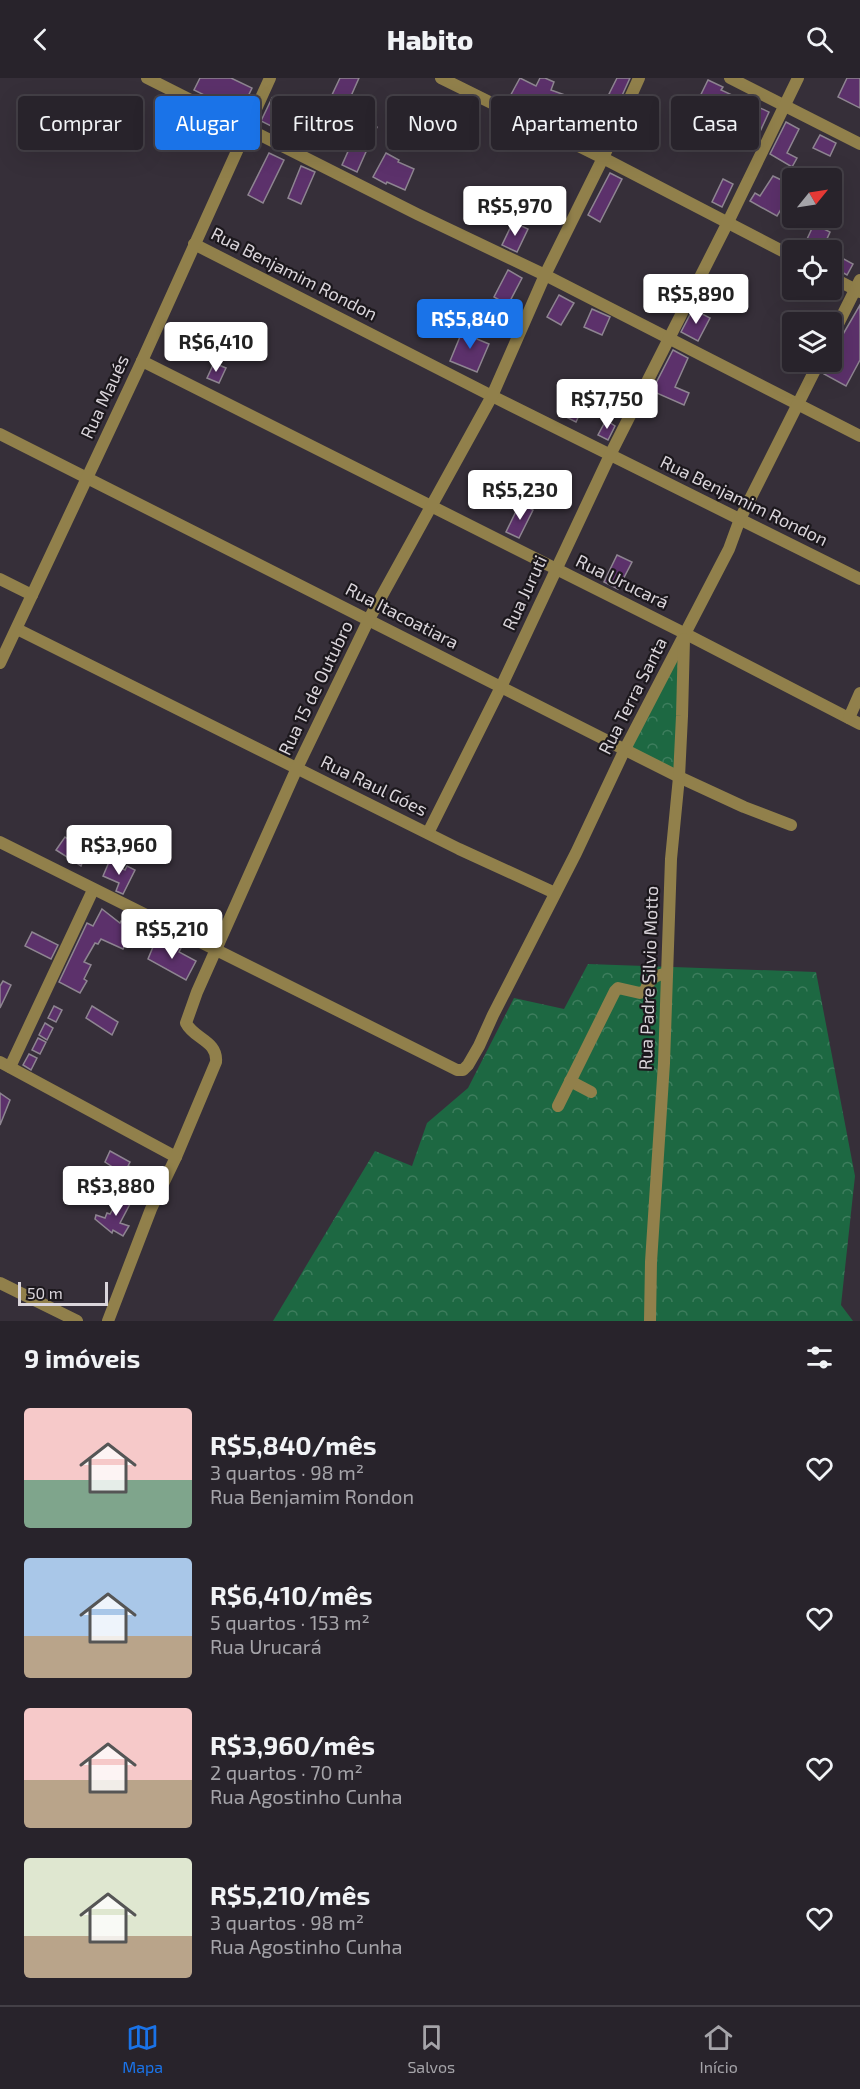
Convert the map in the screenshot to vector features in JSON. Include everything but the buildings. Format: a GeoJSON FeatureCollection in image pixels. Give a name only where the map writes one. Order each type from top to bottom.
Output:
{"type":"FeatureCollection","features":[{"type":"Feature","properties":{"kind":"street"},"geometry":{"type":"LineString","coordinates":[[147,78],[184,96]]}},
{"type":"Feature","properties":{"kind":"street","name":"Rua Maués"},"geometry":{"type":"LineString","coordinates":[[260,99],[270,78]]}},
{"type":"Feature","properties":{"kind":"street"},"geometry":{"type":"LineString","coordinates":[[441,78],[603,158],[782,251]]}},
{"type":"Feature","properties":{"kind":"street","name":"Rua 15 de Outubro"},"geometry":{"type":"LineString","coordinates":[[108,1321],[151,1209],[176,1157],[216,1062],[211,1045],[186,1023],[215,950],[297,768],[369,619],[492,396],[545,275],[603,158],[639,78]]}},
{"type":"Feature","properties":{"kind":"street"},"geometry":{"type":"LineString","coordinates":[[730,78],[860,144]]}},
{"type":"Feature","properties":{"kind":"street","name":"Rua Juruti"},"geometry":{"type":"LineString","coordinates":[[428,833],[501,687],[610,455],[798,78]]}},
{"type":"Feature","properties":{"kind":"street"},"geometry":{"type":"LineString","coordinates":[[260,134],[860,435]]}},
{"type":"Feature","properties":{"kind":"street","name":"Rua Maués"},"geometry":{"type":"LineString","coordinates":[[0,663],[142,361],[237,150]]}},
{"type":"Feature","properties":{"kind":"street","name":"Rua Benjamim Rondon"},"geometry":{"type":"LineString","coordinates":[[194,244],[492,396],[860,579]]}},
{"type":"Feature","properties":{"kind":"street"},"geometry":{"type":"LineString","coordinates":[[842,281],[858,287],[842,317]]}},
{"type":"Feature","properties":{"kind":"street","name":"Rua Urucará"},"geometry":{"type":"LineString","coordinates":[[142,361],[854,721]]}},
{"type":"Feature","properties":{"kind":"street","name":"Rua Terra Santa"},"geometry":{"type":"LineString","coordinates":[[215,950],[457,1070],[463,1070],[479,1046],[626,749],[729,549],[740,519],[814,372]]}},
{"type":"Feature","properties":{"kind":"street","name":"Rua Itacoatiara"},"geometry":{"type":"LineString","coordinates":[[0,434],[679,777],[744,807],[791,825]]}},
{"type":"Feature","properties":{"kind":"street"},"geometry":{"type":"LineString","coordinates":[[0,579],[32,595]]}},
{"type":"Feature","properties":{"kind":"street","name":"Rua Raul Góes"},"geometry":{"type":"LineString","coordinates":[[17,629],[428,833],[555,893]]}},
{"type":"Feature","properties":{"kind":"street","name":"Rua Padre Silvio Motto"},"geometry":{"type":"LineString","coordinates":[[650,1321],[651,1262],[664,1074],[671,859],[679,777],[685,636]]}},
{"type":"Feature","properties":{"kind":"street"},"geometry":{"type":"LineString","coordinates":[[854,721],[860,693]]}},
{"type":"Feature","properties":{"kind":"street"},"geometry":{"type":"LineString","coordinates":[[0,842],[215,950]]}},
{"type":"Feature","properties":{"kind":"street"},"geometry":{"type":"LineString","coordinates":[[93,890],[5,1065],[176,1157]]}},
{"type":"Feature","properties":{"kind":"street"},"geometry":{"type":"LineString","coordinates":[[558,1106],[618,988],[640,993],[645,991],[654,976],[667,973]]}},
{"type":"Feature","properties":{"kind":"street"},"geometry":{"type":"LineString","coordinates":[[570,1082],[591,1092]]}},
{"type":"Feature","properties":{"kind":"street"},"geometry":{"type":"LineString","coordinates":[[0,1283],[77,1321]]}},
{"type":"Feature","properties":{"kind":"green space"},"geometry":{"type":"Polygon","coordinates":[[[685,634],[678,774],[626,748],[685,634]]]}},
{"type":"Feature","properties":{"kind":"green space"},"geometry":{"type":"Polygon","coordinates":[[[588,964],[816,972],[855,1176],[841,1305],[853,1321],[273,1321],[375,1151],[412,1166],[427,1123],[468,1088],[514,998],[564,1009],[588,964]]]}}]}
